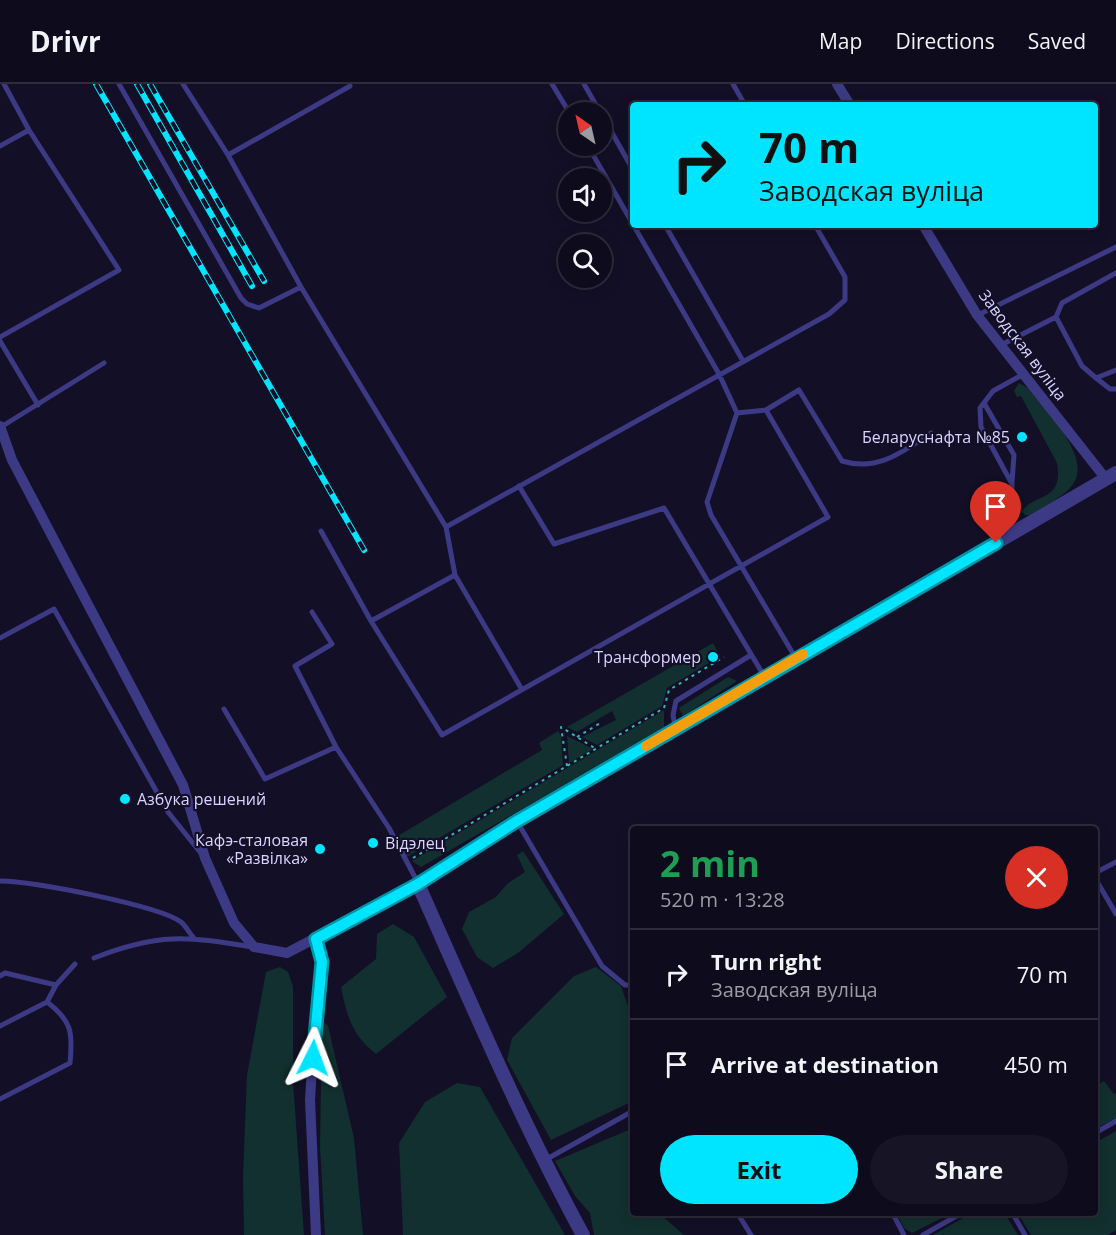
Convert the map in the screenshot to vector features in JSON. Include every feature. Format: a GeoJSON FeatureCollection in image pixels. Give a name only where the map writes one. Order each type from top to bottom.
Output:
{"type":"FeatureCollection","features":[{"type":"Feature","properties":{"kind":"street"},"geometry":{"type":"LineString","coordinates":[[837,84],[848,102]]}},
{"type":"Feature","properties":{"kind":"street","name":"Заводская вуліца"},"geometry":{"type":"LineString","coordinates":[[254,947],[287,953],[418,884],[517,821],[1111,476],[1022,375],[1000,346],[977,315],[925,228]]}},
{"type":"Feature","properties":{"kind":"street"},"geometry":{"type":"LineString","coordinates":[[0,427],[12,460],[183,785],[205,858],[234,923],[254,947]]}},
{"type":"Feature","properties":{"kind":"street"},"geometry":{"type":"LineString","coordinates":[[418,884],[479,1025],[543,1161],[584,1235]]}},
{"type":"Feature","properties":{"kind":"street"},"geometry":{"type":"LineString","coordinates":[[316,939],[322,962],[315,1016],[310,1100],[316,1235]]}},
{"type":"Feature","properties":{"kind":"lane"},"geometry":{"type":"LineString","coordinates":[[4,84],[29,130],[119,270],[0,339],[38,405]]}},
{"type":"Feature","properties":{"kind":"lane"},"geometry":{"type":"LineString","coordinates":[[120,84],[241,298],[247,304],[260,308],[301,287]]}},
{"type":"Feature","properties":{"kind":"lane"},"geometry":{"type":"LineString","coordinates":[[183,84],[228,155],[301,287],[446,527],[455,575],[521,688]]}},
{"type":"Feature","properties":{"kind":"lane"},"geometry":{"type":"LineString","coordinates":[[552,84],[563,102]]}},
{"type":"Feature","properties":{"kind":"lane"},"geometry":{"type":"LineString","coordinates":[[584,84],[594,102]]}},
{"type":"Feature","properties":{"kind":"lane"},"geometry":{"type":"LineString","coordinates":[[733,84],[744,102]]}},
{"type":"Feature","properties":{"kind":"lane"},"geometry":{"type":"LineString","coordinates":[[228,155],[350,86]]}},
{"type":"Feature","properties":{"kind":"lane"},"geometry":{"type":"LineString","coordinates":[[0,146],[29,130]]}},
{"type":"Feature","properties":{"kind":"lane"},"geometry":{"type":"LineString","coordinates":[[612,133],[630,165]]}},
{"type":"Feature","properties":{"kind":"lane"},"geometry":{"type":"LineString","coordinates":[[594,156],[630,219]]}},
{"type":"Feature","properties":{"kind":"lane"},"geometry":{"type":"LineString","coordinates":[[635,228],[719,374],[737,413],[706,502],[796,658]]}},
{"type":"Feature","properties":{"kind":"lane"},"geometry":{"type":"LineString","coordinates":[[666,228],[742,361]]}},
{"type":"Feature","properties":{"kind":"lane"},"geometry":{"type":"LineString","coordinates":[[446,527],[829,314],[845,300],[845,277],[817,228]]}},
{"type":"Feature","properties":{"kind":"lane"},"geometry":{"type":"LineString","coordinates":[[977,315],[1116,247]]}},
{"type":"Feature","properties":{"kind":"lane"},"geometry":{"type":"LineString","coordinates":[[1000,346],[1056,317],[1062,303],[1116,273]]}},
{"type":"Feature","properties":{"kind":"lane"},"geometry":{"type":"LineString","coordinates":[[1056,317],[1082,366],[1110,389],[1116,389]]}},
{"type":"Feature","properties":{"kind":"lane"},"geometry":{"type":"LineString","coordinates":[[0,427],[104,363]]}},
{"type":"Feature","properties":{"kind":"lane"},"geometry":{"type":"LineString","coordinates":[[1096,378],[1116,370]]}},
{"type":"Feature","properties":{"kind":"lane"},"geometry":{"type":"LineString","coordinates":[[1012,483],[981,427],[980,408],[993,391],[1022,375]]}},
{"type":"Feature","properties":{"kind":"lane"},"geometry":{"type":"LineString","coordinates":[[737,413],[766,410],[799,390],[842,461],[853,464],[871,465],[884,462],[931,433]]}},
{"type":"Feature","properties":{"kind":"lane"},"geometry":{"type":"LineString","coordinates":[[984,403],[1014,455],[1011,534]]}},
{"type":"Feature","properties":{"kind":"lane"},"geometry":{"type":"LineString","coordinates":[[321,531],[371,621],[442,735],[521,688],[828,517],[766,410]]}},
{"type":"Feature","properties":{"kind":"lane"},"geometry":{"type":"LineString","coordinates":[[519,486],[554,544],[664,508],[737,627],[764,676]]}},
{"type":"Feature","properties":{"kind":"lane"},"geometry":{"type":"LineString","coordinates":[[371,621],[455,575]]}},
{"type":"Feature","properties":{"kind":"lane"},"geometry":{"type":"LineString","coordinates":[[0,638],[54,609],[168,812],[205,858]]}},
{"type":"Feature","properties":{"kind":"lane"},"geometry":{"type":"LineString","coordinates":[[312,612],[332,644],[295,666],[336,747],[388,828],[418,884]]}},
{"type":"Feature","properties":{"kind":"lane"},"geometry":{"type":"LineString","coordinates":[[676,728],[673,715],[676,701],[751,655]]}},
{"type":"Feature","properties":{"kind":"lane"},"geometry":{"type":"LineString","coordinates":[[224,709],[265,779],[336,747]]}},
{"type":"Feature","properties":{"kind":"lane"},"geometry":{"type":"LineString","coordinates":[[517,821],[602,966],[625,985],[630,985]]}},
{"type":"Feature","properties":{"kind":"lane"},"geometry":{"type":"LineString","coordinates":[[1098,871],[1116,862]]}},
{"type":"Feature","properties":{"kind":"lane"},"geometry":{"type":"LineString","coordinates":[[0,880],[41,885],[159,912],[182,923],[193,937]]}},
{"type":"Feature","properties":{"kind":"lane"},"geometry":{"type":"LineString","coordinates":[[1098,883],[1116,914]]}},
{"type":"Feature","properties":{"kind":"lane"},"geometry":{"type":"LineString","coordinates":[[94,958],[123,947],[160,939],[193,937],[254,947]]}},
{"type":"Feature","properties":{"kind":"lane"},"geometry":{"type":"LineString","coordinates":[[0,1026],[47,1002],[56,985],[75,964]]}},
{"type":"Feature","properties":{"kind":"lane"},"geometry":{"type":"LineString","coordinates":[[0,976],[5,973],[56,985]]}},
{"type":"Feature","properties":{"kind":"lane"},"geometry":{"type":"LineString","coordinates":[[0,1099],[70,1063],[72,1034],[61,1013],[47,1002]]}},
{"type":"Feature","properties":{"kind":"lane"},"geometry":{"type":"LineString","coordinates":[[543,1161],[630,1113]]}},
{"type":"Feature","properties":{"kind":"lane"},"geometry":{"type":"LineString","coordinates":[[1098,1131],[1116,1121]]}},
{"type":"Feature","properties":{"kind":"lane"},"geometry":{"type":"LineString","coordinates":[[739,1216],[751,1235]]}},
{"type":"Feature","properties":{"kind":"lane"},"geometry":{"type":"LineString","coordinates":[[894,1216],[904,1235]]}},
{"type":"Feature","properties":{"kind":"lane"},"geometry":{"type":"LineString","coordinates":[[923,1235],[956,1216]]}},
{"type":"Feature","properties":{"kind":"lane"},"geometry":{"type":"LineString","coordinates":[[1014,1216],[1025,1235]]}},
{"type":"Feature","properties":{"kind":"path"},"geometry":{"type":"LineString","coordinates":[[406,862],[664,708],[669,690],[724,657]]}},
{"type":"Feature","properties":{"kind":"path"},"geometry":{"type":"LineString","coordinates":[[577,736],[602,722]]}},
{"type":"Feature","properties":{"kind":"path"},"geometry":{"type":"LineString","coordinates":[[567,766],[561,727],[597,749]]}},
{"type":"Feature","properties":{"kind":"green space"},"geometry":{"type":"Polygon","coordinates":[[[1019,383],[1028,388],[1057,423],[1074,451],[1077,465],[1076,478],[1069,489],[1030,515],[1025,515],[1022,511],[1052,491],[1058,476],[1057,463],[1021,396],[1017,397],[1014,391],[1019,383]]]}},
{"type":"Feature","properties":{"kind":"green space"},"geometry":{"type":"Polygon","coordinates":[[[713,643],[720,656],[667,688],[662,706],[597,745],[582,737],[616,720],[612,711],[577,732],[567,727],[713,643]]]}},
{"type":"Feature","properties":{"kind":"green space"},"geometry":{"type":"Polygon","coordinates":[[[728,677],[737,681],[683,716],[679,708],[728,677]]]}},
{"type":"Feature","properties":{"kind":"green space"},"geometry":{"type":"Polygon","coordinates":[[[664,710],[664,727],[421,867],[412,861],[664,710]]]}},
{"type":"Feature","properties":{"kind":"green space"},"geometry":{"type":"Polygon","coordinates":[[[558,731],[561,736],[563,765],[407,857],[396,837],[542,750],[539,743],[558,731]]]}},
{"type":"Feature","properties":{"kind":"green space"},"geometry":{"type":"Polygon","coordinates":[[[567,736],[593,749],[569,763],[567,736]]]}},
{"type":"Feature","properties":{"kind":"green space"},"geometry":{"type":"Polygon","coordinates":[[[523,851],[564,914],[518,953],[493,968],[477,957],[462,929],[469,912],[496,897],[507,884],[525,872],[517,855],[523,851]]]}},
{"type":"Feature","properties":{"kind":"green space"},"geometry":{"type":"Polygon","coordinates":[[[393,924],[414,937],[447,997],[376,1054],[361,1040],[352,1025],[341,987],[376,959],[377,934],[393,924]]]}},
{"type":"Feature","properties":{"kind":"green space"},"geometry":{"type":"Polygon","coordinates":[[[280,967],[288,972],[293,986],[293,1082],[304,1235],[244,1235],[243,1176],[247,1075],[266,972],[280,967]]]}},
{"type":"Feature","properties":{"kind":"green space"},"geometry":{"type":"Polygon","coordinates":[[[596,967],[621,986],[630,1012],[630,1102],[551,1140],[507,1060],[512,1038],[574,976],[596,967]]]}},
{"type":"Feature","properties":{"kind":"green space"},"geometry":{"type":"Polygon","coordinates":[[[322,1020],[328,1026],[354,1138],[363,1235],[325,1235],[320,1147],[322,1020]]]}},
{"type":"Feature","properties":{"kind":"green space"},"geometry":{"type":"Polygon","coordinates":[[[1104,1081],[1114,1094],[1116,1093],[1116,1118],[1098,1127],[1098,1085],[1104,1081]]]}},
{"type":"Feature","properties":{"kind":"green space"},"geometry":{"type":"Polygon","coordinates":[[[457,1083],[480,1087],[565,1235],[403,1235],[399,1143],[425,1102],[457,1083]]]}},
{"type":"Feature","properties":{"kind":"green space"},"geometry":{"type":"Polygon","coordinates":[[[630,1129],[630,1216],[662,1216],[684,1235],[594,1235],[590,1213],[575,1196],[555,1161],[630,1129]]]}},
{"type":"Feature","properties":{"kind":"green space"},"geometry":{"type":"Polygon","coordinates":[[[1116,1131],[1116,1230],[1108,1235],[1031,1235],[1019,1216],[1098,1216],[1098,1141],[1116,1131]]]}},
{"type":"Feature","properties":{"kind":"green space"},"geometry":{"type":"Polygon","coordinates":[[[898,1216],[946,1216],[912,1233],[904,1228],[898,1216]]]}},
{"type":"Feature","properties":{"kind":"green space"},"geometry":{"type":"Polygon","coordinates":[[[966,1216],[1006,1216],[1018,1235],[933,1235],[966,1216]]]}},
{"type":"Feature","properties":{"kind":"railway"},"geometry":{"type":"LineString","coordinates":[[96,84],[364,550]]}},
{"type":"Feature","properties":{"kind":"railway"},"geometry":{"type":"LineString","coordinates":[[137,84],[252,286]]}},
{"type":"Feature","properties":{"kind":"railway"},"geometry":{"type":"LineString","coordinates":[[150,84],[264,281]]}},
{"type":"Feature","properties":{"kind":"slow traffic"},"geometry":{"type":"LineString","coordinates":[[646,746],[803,654]]}},
{"type":"Feature","properties":{"kind":"place","name":"Беларуснафта №85"},"geometry":{"type":"Point","coordinates":[1022,437]}},
{"type":"Feature","properties":{"kind":"place","name":"Трансформер"},"geometry":{"type":"Point","coordinates":[713,657]}},
{"type":"Feature","properties":{"kind":"place","name":"Азбука решений"},"geometry":{"type":"Point","coordinates":[125,799]}},
{"type":"Feature","properties":{"kind":"place","name":"Відэлец"},"geometry":{"type":"Point","coordinates":[373,843]}},
{"type":"Feature","properties":{"kind":"place","name":"Кафэ-сталовая «Развілка»"},"geometry":{"type":"Point","coordinates":[320,849]}},
{"type":"Feature","properties":{"kind":"route"},"geometry":{"type":"LineString","coordinates":[[313,1058],[315,1016],[322,962],[316,939],[418,884],[517,821],[996,543]]}}]}
